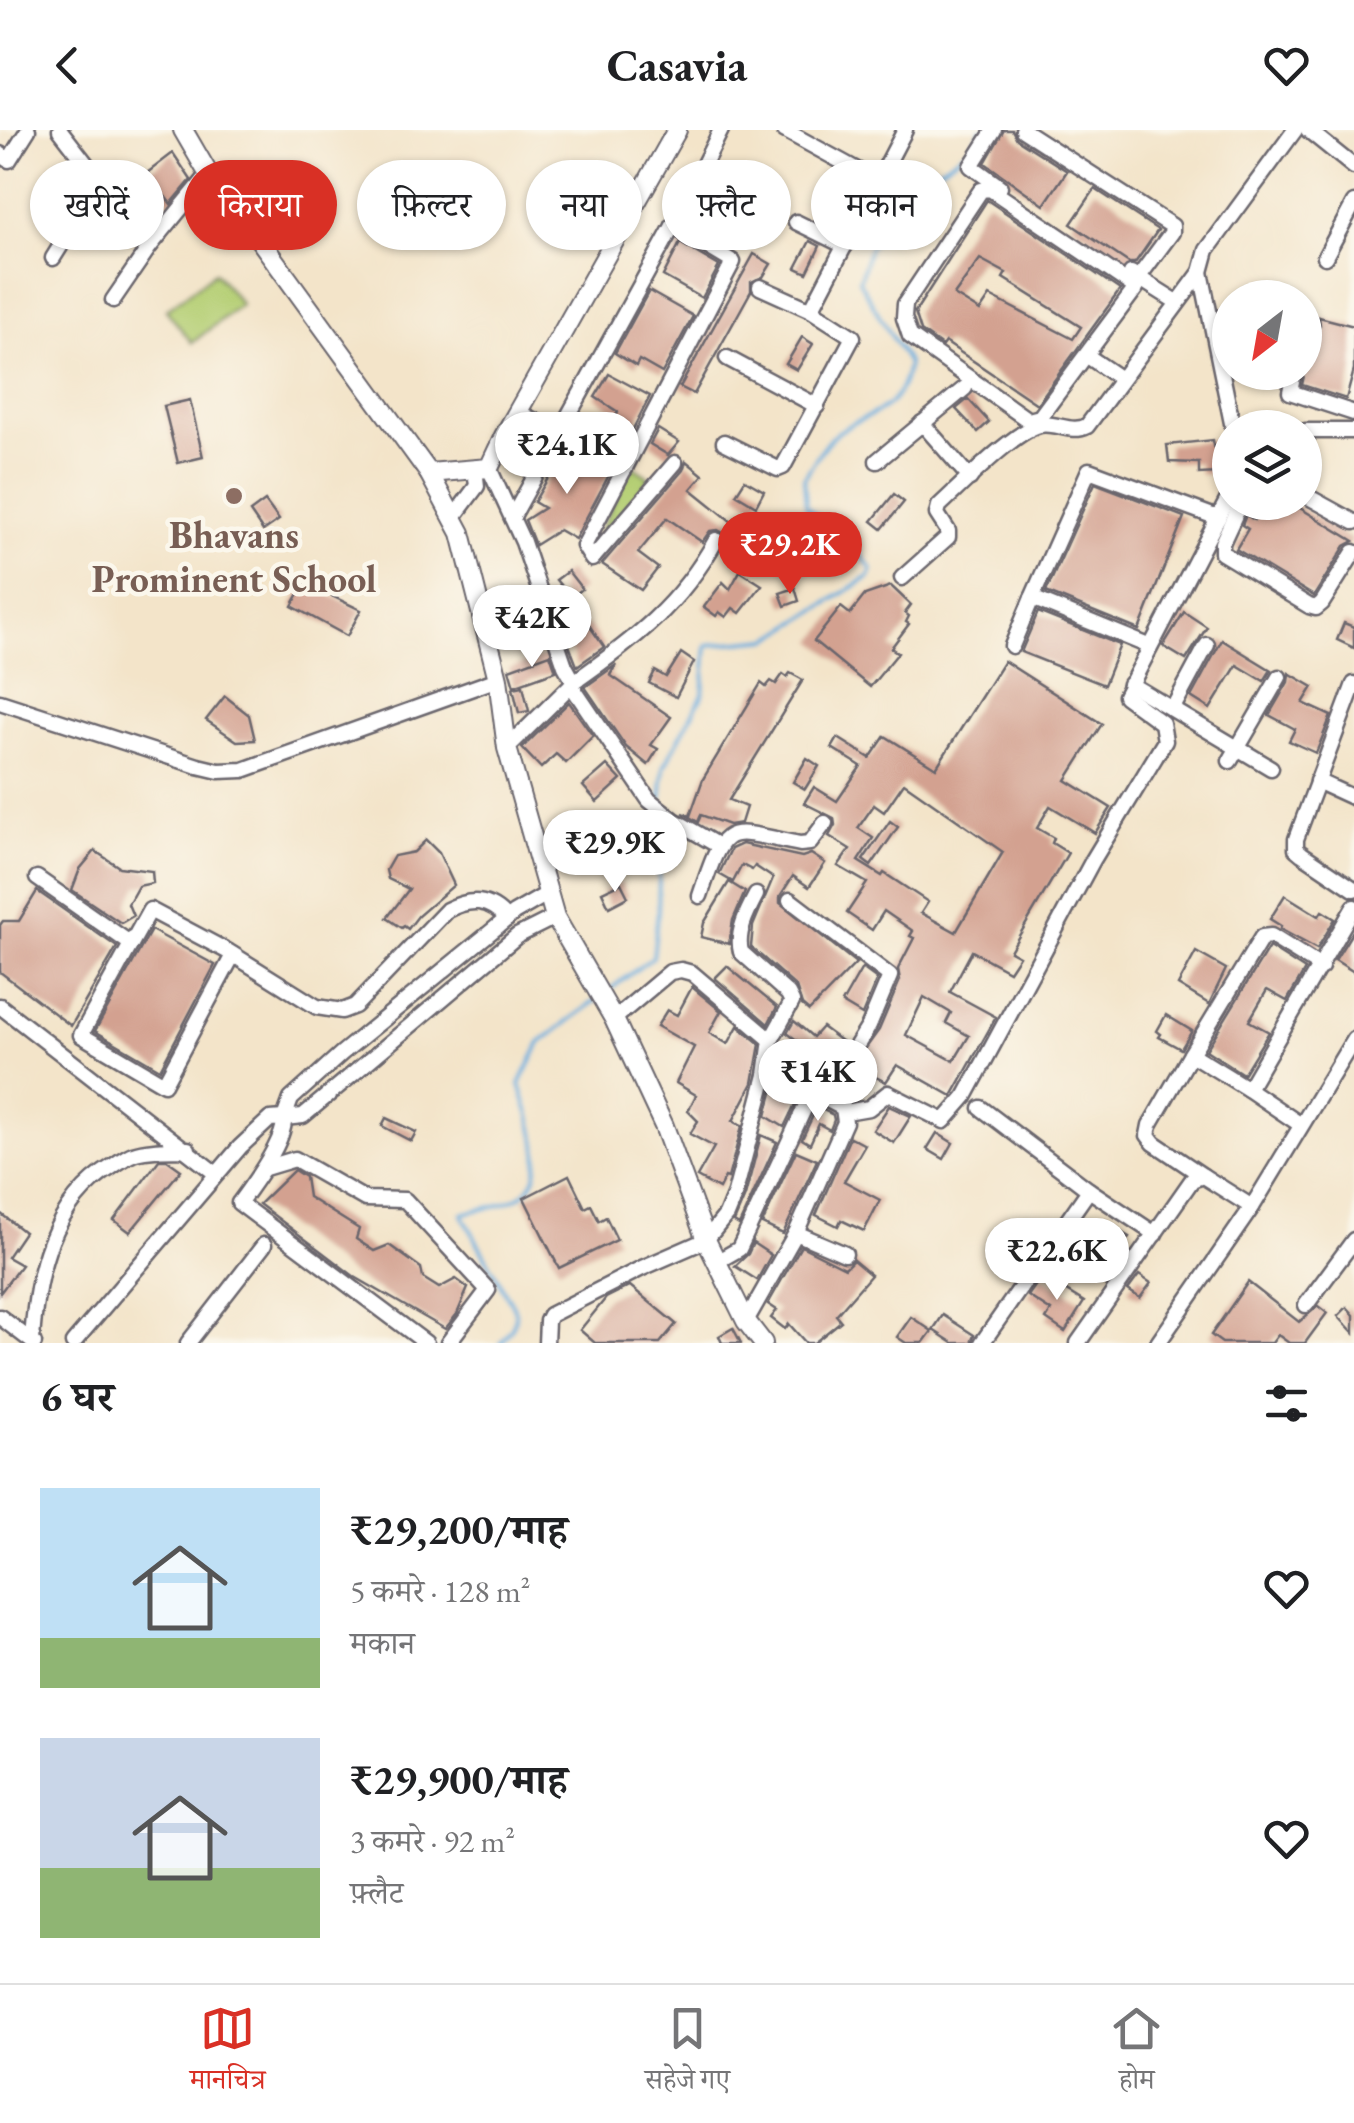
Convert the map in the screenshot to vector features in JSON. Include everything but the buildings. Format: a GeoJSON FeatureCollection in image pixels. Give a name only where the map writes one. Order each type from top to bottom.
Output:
{"type":"FeatureCollection","features":[{"type":"Feature","properties":{"kind":"street"},"geometry":{"type":"LineString","coordinates":[[0,154],[9,160],[28,130]]}},
{"type":"Feature","properties":{"kind":"street"},"geometry":{"type":"LineString","coordinates":[[60,130],[84,160]]}},
{"type":"Feature","properties":{"kind":"street"},"geometry":{"type":"LineString","coordinates":[[183,130],[201,160]]}},
{"type":"Feature","properties":{"kind":"street"},"geometry":{"type":"LineString","coordinates":[[453,518],[477,486],[482,468],[518,412],[677,130]]}},
{"type":"Feature","properties":{"kind":"street"},"geometry":{"type":"LineString","coordinates":[[706,160],[721,130]]}},
{"type":"Feature","properties":{"kind":"street"},"geometry":{"type":"LineString","coordinates":[[784,130],[838,160]]}},
{"type":"Feature","properties":{"kind":"street"},"geometry":{"type":"LineString","coordinates":[[889,160],[905,130]]}},
{"type":"Feature","properties":{"kind":"street"},"geometry":{"type":"LineString","coordinates":[[994,130],[972,166],[976,172],[1177,302]]}},
{"type":"Feature","properties":{"kind":"street"},"geometry":{"type":"LineString","coordinates":[[1023,130],[1172,226],[1172,232],[1138,278]]}},
{"type":"Feature","properties":{"kind":"street"},"geometry":{"type":"LineString","coordinates":[[902,578],[948,537],[936,510],[1027,430],[1042,425],[1082,430],[1087,426],[1201,272],[1207,250],[1295,130]]}},
{"type":"Feature","properties":{"kind":"street"},"geometry":{"type":"LineString","coordinates":[[1308,130],[1354,167]]}},
{"type":"Feature","properties":{"kind":"street"},"geometry":{"type":"LineString","coordinates":[[990,189],[1136,288],[1086,355],[1040,417],[1028,420],[910,336],[904,318],[905,304],[981,190],[990,189]]}},
{"type":"Feature","properties":{"kind":"street"},"geometry":{"type":"LineString","coordinates":[[1325,257],[1354,203]]}},
{"type":"Feature","properties":{"kind":"street"},"geometry":{"type":"LineString","coordinates":[[164,229],[184,205]]}},
{"type":"Feature","properties":{"kind":"street"},"geometry":{"type":"LineString","coordinates":[[796,222],[811,229]]}},
{"type":"Feature","properties":{"kind":"street"},"geometry":{"type":"LineString","coordinates":[[512,518],[662,244]]}},
{"type":"Feature","properties":{"kind":"street"},"geometry":{"type":"LineString","coordinates":[[53,258],[58,250]]}},
{"type":"Feature","properties":{"kind":"street"},"geometry":{"type":"LineString","coordinates":[[113,300],[147,250]]}},
{"type":"Feature","properties":{"kind":"street"},"geometry":{"type":"LineString","coordinates":[[265,250],[429,473],[461,533],[498,679],[507,748],[555,918],[613,1017],[664,1126],[706,1240],[746,1321],[763,1343]]}},
{"type":"Feature","properties":{"kind":"street"},"geometry":{"type":"LineString","coordinates":[[675,463],[592,558],[584,546],[732,262],[712,250]]}},
{"type":"Feature","properties":{"kind":"street"},"geometry":{"type":"LineString","coordinates":[[811,310],[843,250]]}},
{"type":"Feature","properties":{"kind":"street"},"geometry":{"type":"LineString","coordinates":[[1201,272],[1229,410]]}},
{"type":"Feature","properties":{"kind":"street"},"geometry":{"type":"LineString","coordinates":[[724,442],[778,469],[784,467],[853,337],[811,310],[760,287]]}},
{"type":"Feature","properties":{"kind":"street"},"geometry":{"type":"LineString","coordinates":[[1086,355],[1122,379]]}},
{"type":"Feature","properties":{"kind":"street"},"geometry":{"type":"LineString","coordinates":[[726,358],[817,406]]}},
{"type":"Feature","properties":{"kind":"street"},"geometry":{"type":"LineString","coordinates":[[877,461],[965,388]]}},
{"type":"Feature","properties":{"kind":"street"},"geometry":{"type":"LineString","coordinates":[[1290,390],[1353,409],[1352,431],[1322,430]]}},
{"type":"Feature","properties":{"kind":"street"},"geometry":{"type":"LineString","coordinates":[[518,412],[625,469]]}},
{"type":"Feature","properties":{"kind":"street"},"geometry":{"type":"LineString","coordinates":[[922,423],[970,478]]}},
{"type":"Feature","properties":{"kind":"street"},"geometry":{"type":"LineString","coordinates":[[429,473],[482,468]]}},
{"type":"Feature","properties":{"kind":"street"},"geometry":{"type":"LineString","coordinates":[[482,468],[512,518],[572,683],[661,810],[717,846]]}},
{"type":"Feature","properties":{"kind":"street"},"geometry":{"type":"LineString","coordinates":[[1012,646],[1089,470],[1212,516]]}},
{"type":"Feature","properties":{"kind":"street"},"geometry":{"type":"LineString","coordinates":[[1322,504],[1354,522]]}},
{"type":"Feature","properties":{"kind":"street"},"geometry":{"type":"LineString","coordinates":[[766,1076],[812,1092],[846,1112],[869,1108],[888,1093],[944,1121],[964,1097],[1084,877],[1166,741],[1162,723],[1125,696],[1217,520]]}},
{"type":"Feature","properties":{"kind":"street"},"geometry":{"type":"LineString","coordinates":[[1232,520],[1222,542],[1222,553],[1316,608],[1354,552]]}},
{"type":"Feature","properties":{"kind":"street"},"geometry":{"type":"LineString","coordinates":[[507,748],[572,683],[656,620],[698,574],[716,540]]}},
{"type":"Feature","properties":{"kind":"street"},"geometry":{"type":"LineString","coordinates":[[1032,598],[1149,646]]}},
{"type":"Feature","properties":{"kind":"street"},"geometry":{"type":"LineString","coordinates":[[1172,708],[1207,645]]}},
{"type":"Feature","properties":{"kind":"street"},"geometry":{"type":"LineString","coordinates":[[1234,754],[1280,676]]}},
{"type":"Feature","properties":{"kind":"street"},"geometry":{"type":"LineString","coordinates":[[0,702],[198,766],[219,771],[243,770],[498,679]]}},
{"type":"Feature","properties":{"kind":"street"},"geometry":{"type":"LineString","coordinates":[[1130,684],[1172,708],[1234,754],[1271,768]]}},
{"type":"Feature","properties":{"kind":"street"},"geometry":{"type":"LineString","coordinates":[[1354,684],[1296,839],[1296,848],[1354,888]]}},
{"type":"Feature","properties":{"kind":"street"},"geometry":{"type":"LineString","coordinates":[[1317,781],[1354,798]]}},
{"type":"Feature","properties":{"kind":"street"},"geometry":{"type":"LineString","coordinates":[[700,896],[717,846],[724,838],[740,832],[810,843],[825,823]]}},
{"type":"Feature","properties":{"kind":"street"},"geometry":{"type":"LineString","coordinates":[[36,878],[132,944]]}},
{"type":"Feature","properties":{"kind":"street"},"geometry":{"type":"LineString","coordinates":[[426,1343],[238,1203],[265,1168],[269,1153],[285,1130],[284,1118],[291,1099],[507,919],[547,894]]}},
{"type":"Feature","properties":{"kind":"street"},"geometry":{"type":"LineString","coordinates":[[546,1343],[550,1315],[706,1240],[726,1215],[736,1193],[766,1076],[771,1040],[792,999],[738,946],[756,895]]}},
{"type":"Feature","properties":{"kind":"street"},"geometry":{"type":"LineString","coordinates":[[233,955],[164,1084],[81,1035],[150,910],[233,955],[317,1007],[342,1011],[355,1006],[447,910],[476,900],[499,910],[507,919]]}},
{"type":"Feature","properties":{"kind":"street"},"geometry":{"type":"LineString","coordinates":[[718,1261],[740,1248],[812,1092],[854,1050],[890,976],[790,900]]}},
{"type":"Feature","properties":{"kind":"street"},"geometry":{"type":"LineString","coordinates":[[1248,1090],[1354,907]]}},
{"type":"Feature","properties":{"kind":"street"},"geometry":{"type":"LineString","coordinates":[[73,1343],[216,1174],[270,1119],[302,1116],[517,936],[555,918]]}},
{"type":"Feature","properties":{"kind":"street"},"geometry":{"type":"LineString","coordinates":[[1252,1207],[1154,1143],[1148,1135],[1150,1124],[1262,937],[1270,936],[1321,968]]}},
{"type":"Feature","properties":{"kind":"street"},"geometry":{"type":"LineString","coordinates":[[613,1017],[670,972],[681,970],[692,973],[771,1040]]}},
{"type":"Feature","properties":{"kind":"street"},"geometry":{"type":"LineString","coordinates":[[0,1006],[216,1174]]}},
{"type":"Feature","properties":{"kind":"street"},"geometry":{"type":"LineString","coordinates":[[342,1011],[363,1036]]}},
{"type":"Feature","properties":{"kind":"street"},"geometry":{"type":"LineString","coordinates":[[1158,1343],[1252,1207],[1354,1038]]}},
{"type":"Feature","properties":{"kind":"street"},"geometry":{"type":"LineString","coordinates":[[1191,1054],[1301,1125]]}},
{"type":"Feature","properties":{"kind":"street"},"geometry":{"type":"LineString","coordinates":[[981,1108],[1089,1190],[1155,1234]]}},
{"type":"Feature","properties":{"kind":"street"},"geometry":{"type":"LineString","coordinates":[[746,1321],[796,1233],[834,1150],[846,1112]]}},
{"type":"Feature","properties":{"kind":"street"},"geometry":{"type":"LineString","coordinates":[[33,1342],[35,1291],[47,1244],[93,1178],[134,1153],[188,1149]]}},
{"type":"Feature","properties":{"kind":"street"},"geometry":{"type":"LineString","coordinates":[[265,1168],[295,1159],[365,1199],[405,1200],[488,1290],[448,1343]]}},
{"type":"Feature","properties":{"kind":"street"},"geometry":{"type":"LineString","coordinates":[[1078,1343],[1192,1180],[1203,1176]]}},
{"type":"Feature","properties":{"kind":"street"},"geometry":{"type":"LineString","coordinates":[[982,1343],[1089,1190]]}},
{"type":"Feature","properties":{"kind":"street"},"geometry":{"type":"LineString","coordinates":[[796,1233],[845,1254]]}},
{"type":"Feature","properties":{"kind":"street"},"geometry":{"type":"LineString","coordinates":[[1306,1304],[1354,1240]]}},
{"type":"Feature","properties":{"kind":"street"},"geometry":{"type":"LineString","coordinates":[[188,1343],[264,1245]]}},
{"type":"Feature","properties":{"kind":"street"},"geometry":{"type":"LineString","coordinates":[[0,1317],[33,1342]]}},
{"type":"Feature","properties":{"kind":"green space"},"geometry":{"type":"Polygon","coordinates":[[[215,272],[241,304],[192,343],[166,310],[215,272]]]}},
{"type":"Feature","properties":{"kind":"green space"},"geometry":{"type":"Polygon","coordinates":[[[631,465],[650,478],[594,544],[631,465]]]}},
{"type":"Feature","properties":{"kind":"waterway"},"geometry":{"type":"LineString","coordinates":[[661,803],[664,767],[703,694],[707,645],[770,639],[869,577],[872,569],[849,541],[806,506],[804,478],[832,437],[883,409],[904,381],[908,364],[859,281],[870,246],[912,205],[937,170],[971,148],[981,130]]}},
{"type":"Feature","properties":{"kind":"waterway"},"geometry":{"type":"LineString","coordinates":[[604,994],[653,957],[661,818]]}},
{"type":"Feature","properties":{"kind":"waterway"},"geometry":{"type":"LineString","coordinates":[[501,1343],[513,1326],[516,1312],[462,1214],[509,1202],[528,1189],[535,1177],[537,1146],[520,1084],[540,1043],[596,1000]]}},
{"type":"Feature","properties":{"kind":"place","name":"Bhavans Prominent School"},"geometry":{"type":"Point","coordinates":[234,496]}}]}
